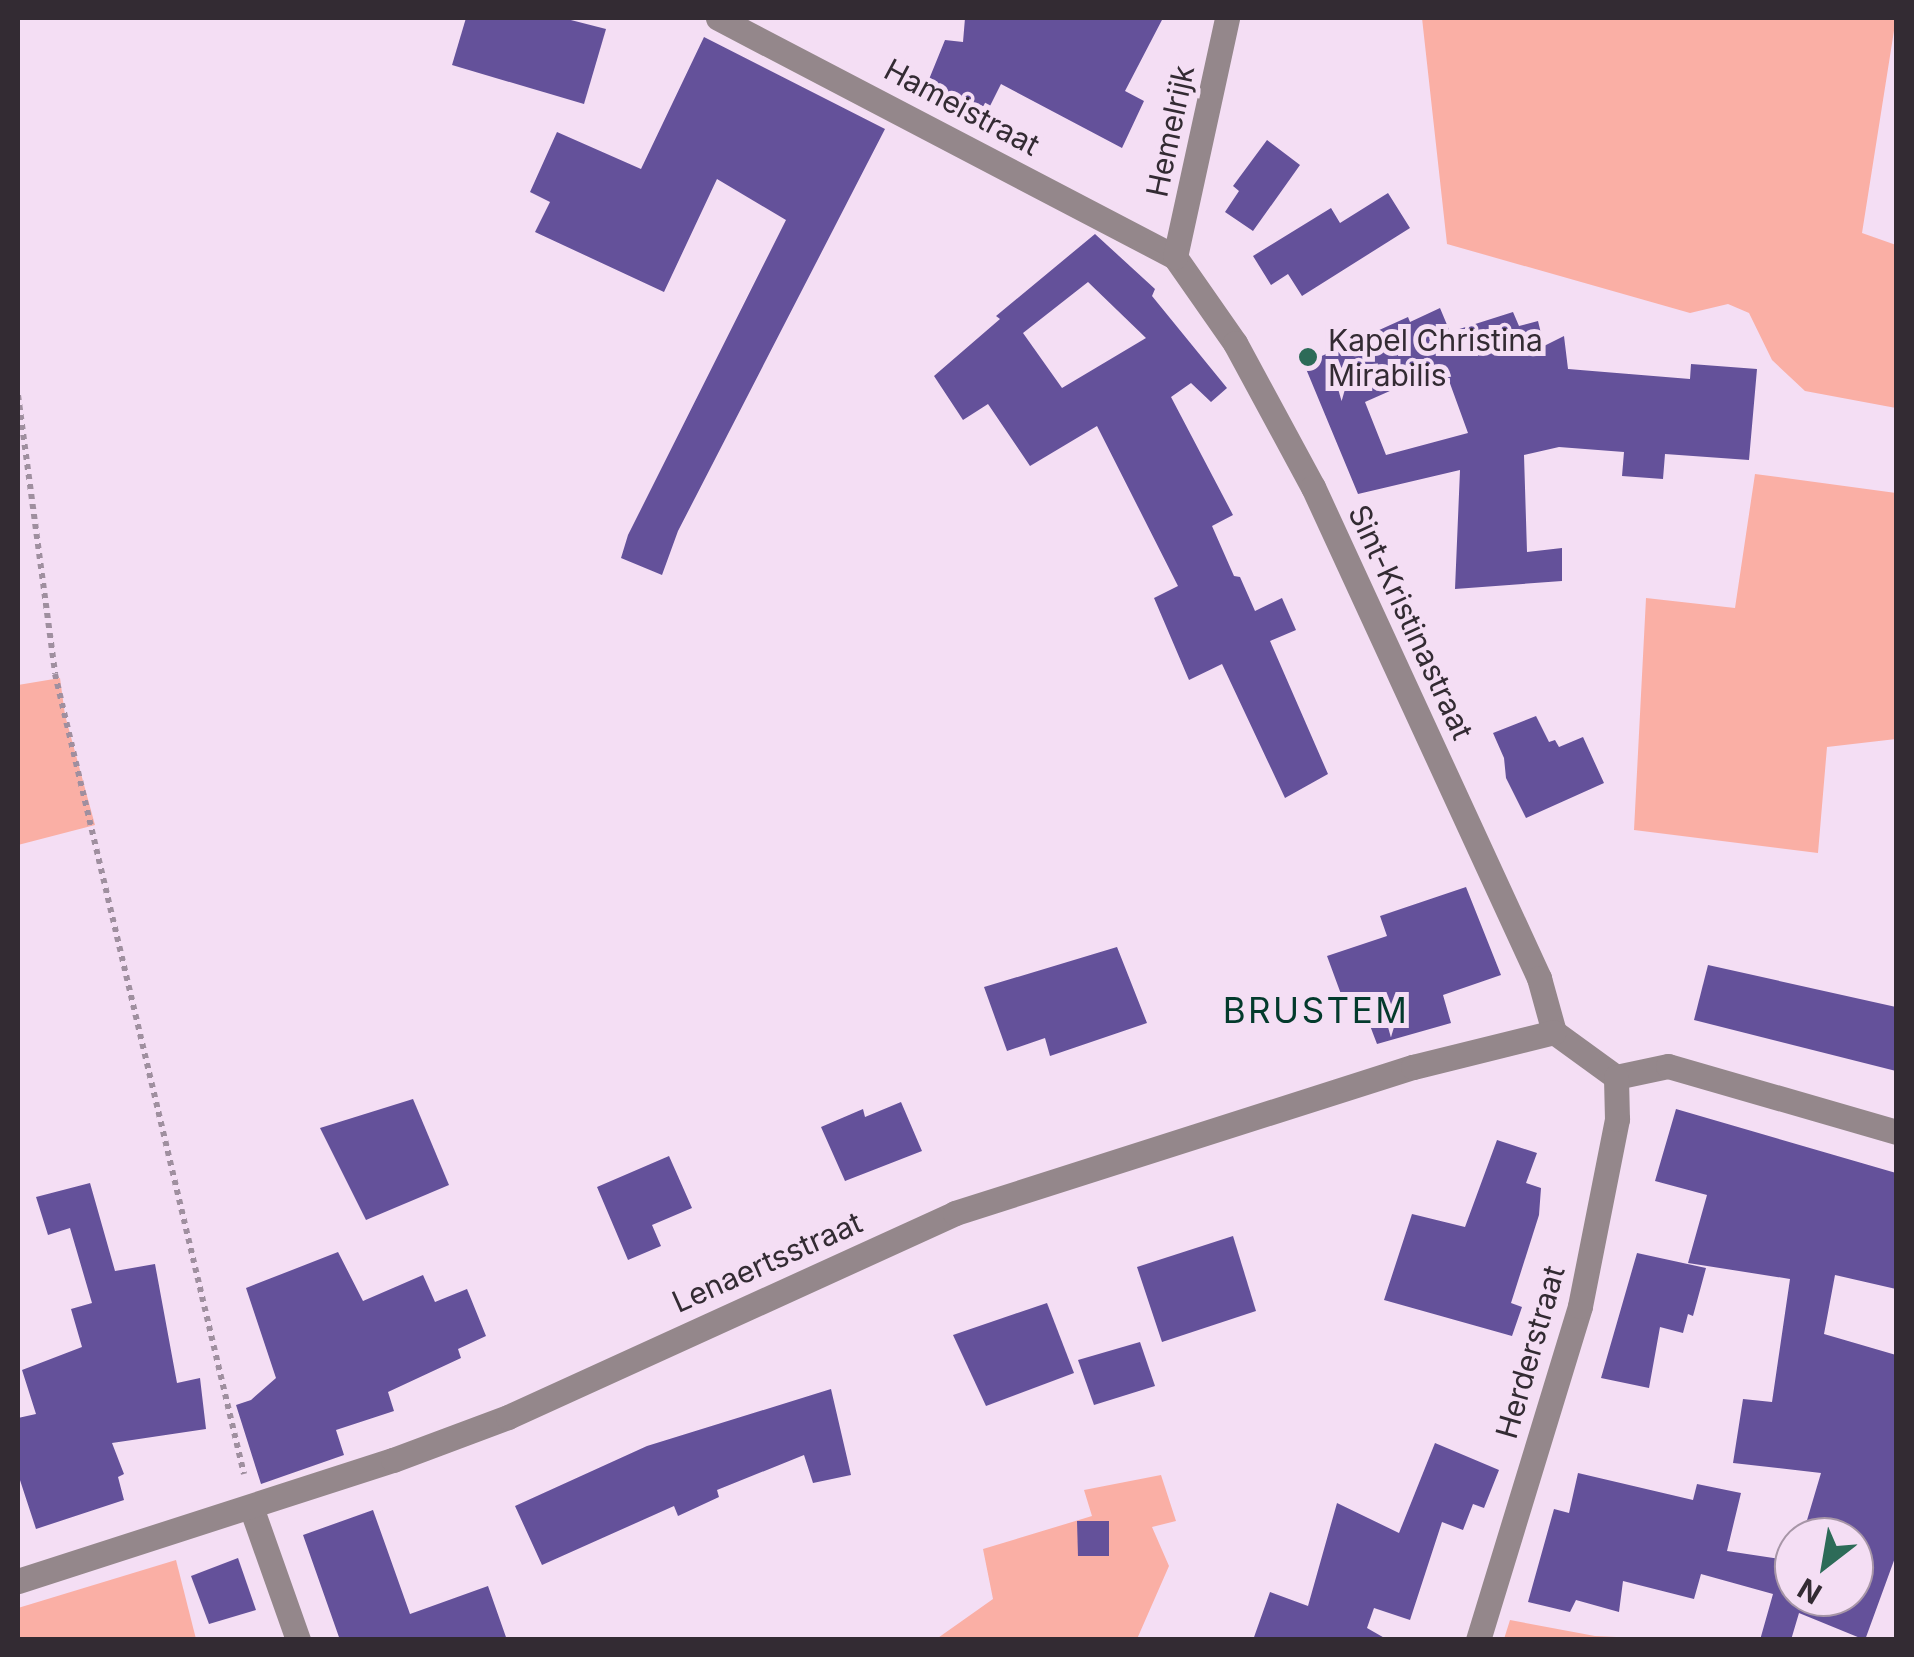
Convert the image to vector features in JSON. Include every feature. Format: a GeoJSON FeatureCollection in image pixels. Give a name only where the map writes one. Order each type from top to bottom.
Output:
{"type":"FeatureCollection","features":[{"type":"Feature","properties":{"kind":"street","name":"Hameistraat"},"geometry":{"type":"LineString","coordinates":[[718,18],[1174,257]]}},
{"type":"Feature","properties":{"kind":"street","name":"Hemelrijk"},"geometry":{"type":"LineString","coordinates":[[1174,257],[1227,18]]}},
{"type":"Feature","properties":{"kind":"street","name":"Sint-Kristinastraat"},"geometry":{"type":"LineString","coordinates":[[1174,257],[1234,342],[1313,487],[1539,978],[1554,1032]]}},
{"type":"Feature","properties":{"kind":"street"},"geometry":{"type":"LineString","coordinates":[[1554,1032],[1616,1077],[1668,1066],[1896,1132]]}},
{"type":"Feature","properties":{"kind":"street","name":"Lenaertsstraat"},"geometry":{"type":"LineString","coordinates":[[18,1581],[251,1507],[508,1417],[955,1213],[1413,1067],[1554,1032]]}},
{"type":"Feature","properties":{"kind":"street","name":"Herderstraat"},"geometry":{"type":"LineString","coordinates":[[1478,1640],[1580,1306],[1618,1119],[1616,1077]]}},
{"type":"Feature","properties":{"kind":"street"},"geometry":{"type":"LineString","coordinates":[[251,1507],[298,1640]]}},
{"type":"Feature","properties":{"kind":"path"},"geometry":{"type":"LineString","coordinates":[[18,395],[56,674],[251,1507]]}},
{"type":"Feature","properties":{"kind":"shaded area"},"geometry":{"type":"Polygon","coordinates":[[[1422,18],[1896,18],[1862,233],[1896,245],[1896,408],[1805,391],[1772,360],[1749,313],[1728,304],[1690,313],[1447,244],[1422,18]]]}},
{"type":"Feature","properties":{"kind":"shaded area"},"geometry":{"type":"Polygon","coordinates":[[[1755,474],[1896,493],[1896,739],[1827,747],[1818,853],[1634,830],[1646,598],[1735,608],[1755,474]]]}},
{"type":"Feature","properties":{"kind":"shaded area"},"geometry":{"type":"Polygon","coordinates":[[[60,678],[65,715],[95,825],[18,845],[18,685],[60,678]]]}},
{"type":"Feature","properties":{"kind":"shaded area"},"geometry":{"type":"Polygon","coordinates":[[[1161,1475],[1176,1521],[1152,1527],[1169,1566],[1137,1639],[935,1640],[993,1599],[983,1549],[1092,1516],[1084,1490],[1161,1475]]]}},
{"type":"Feature","properties":{"kind":"shaded area"},"geometry":{"type":"Polygon","coordinates":[[[176,1560],[196,1639],[18,1639],[18,1608],[176,1560]]]}},
{"type":"Feature","properties":{"kind":"shaded area"},"geometry":{"type":"Polygon","coordinates":[[[1510,1620],[1595,1636],[1659,1639],[1504,1639],[1510,1620]]]}},
{"type":"Feature","properties":{"kind":"building"},"geometry":{"type":"Polygon","coordinates":[[[466,18],[563,18],[606,29],[584,104],[452,65],[466,18]]]}},
{"type":"Feature","properties":{"kind":"building"},"geometry":{"type":"Polygon","coordinates":[[[965,18],[1163,18],[1125,91],[1144,101],[1122,148],[1001,84],[979,128],[921,99],[945,40],[963,42],[965,18]]]}},
{"type":"Feature","properties":{"kind":"building"},"geometry":{"type":"Polygon","coordinates":[[[704,37],[885,129],[678,531],[662,575],[621,558],[628,535],[786,220],[717,179],[664,292],[535,232],[550,202],[530,192],[557,132],[641,169],[704,37]]]}},
{"type":"Feature","properties":{"kind":"building"},"geometry":{"type":"Polygon","coordinates":[[[1267,140],[1300,165],[1253,231],[1225,212],[1239,191],[1233,186],[1267,140]]]}},
{"type":"Feature","properties":{"kind":"building"},"geometry":{"type":"Polygon","coordinates":[[[1388,193],[1410,228],[1302,296],[1288,274],[1271,285],[1253,256],[1331,208],[1340,223],[1388,193]]]}},
{"type":"Feature","properties":{"kind":"building"},"geometry":{"type":"Polygon","coordinates":[[[1095,234],[1155,289],[1152,296],[1227,388],[1211,402],[1191,383],[1171,397],[1233,515],[1212,526],[1234,576],[1240,577],[1255,611],[1282,598],[1296,630],[1270,641],[1328,774],[1285,798],[1222,664],[1189,680],[1154,598],[1178,586],[1097,426],[1030,466],[988,404],[963,420],[934,376],[1000,319],[996,316],[1095,234]],[[1088,282],[1023,333],[1062,388],[1146,338],[1088,282]]]}},
{"type":"Feature","properties":{"kind":"building"},"geometry":{"type":"Polygon","coordinates":[[[1440,308],[1450,332],[1513,312],[1519,326],[1538,321],[1544,346],[1564,336],[1568,369],[1690,379],[1691,364],[1757,369],[1749,460],[1665,454],[1663,479],[1622,476],[1624,452],[1559,447],[1524,455],[1527,552],[1562,548],[1562,581],[1455,589],[1460,470],[1358,494],[1304,364],[1408,317],[1410,322],[1440,308]],[[1444,367],[1365,402],[1386,455],[1468,433],[1444,367]]]}},
{"type":"Feature","properties":{"kind":"building"},"geometry":{"type":"Polygon","coordinates":[[[1536,716],[1549,742],[1555,740],[1559,747],[1583,737],[1604,783],[1526,818],[1506,778],[1504,758],[1493,733],[1536,716]]]}},
{"type":"Feature","properties":{"kind":"building"},"geometry":{"type":"Polygon","coordinates":[[[1466,887],[1501,975],[1443,995],[1451,1023],[1377,1044],[1361,1002],[1345,1005],[1327,956],[1387,936],[1380,916],[1466,887]]]}},
{"type":"Feature","properties":{"kind":"building"},"geometry":{"type":"Polygon","coordinates":[[[1117,947],[1147,1023],[1050,1056],[1045,1038],[1007,1051],[984,987],[1117,947]]]}},
{"type":"Feature","properties":{"kind":"building"},"geometry":{"type":"Polygon","coordinates":[[[1708,965],[1896,1007],[1896,1071],[1694,1020],[1708,965]]]}},
{"type":"Feature","properties":{"kind":"building"},"geometry":{"type":"Polygon","coordinates":[[[413,1099],[449,1185],[366,1220],[320,1128],[413,1099]]]}},
{"type":"Feature","properties":{"kind":"building"},"geometry":{"type":"Polygon","coordinates":[[[901,1102],[922,1151],[845,1181],[821,1127],[863,1109],[865,1117],[901,1102]]]}},
{"type":"Feature","properties":{"kind":"building"},"geometry":{"type":"Polygon","coordinates":[[[1676,1109],[1896,1173],[1896,1289],[1835,1275],[1824,1334],[1896,1355],[1896,1555],[1874,1615],[1874,1517],[1808,1517],[1821,1473],[1733,1463],[1743,1399],[1772,1402],[1790,1279],[1688,1263],[1707,1195],[1655,1181],[1676,1109]]]}},
{"type":"Feature","properties":{"kind":"building"},"geometry":{"type":"Polygon","coordinates":[[[1497,1140],[1537,1153],[1526,1183],[1541,1188],[1539,1215],[1511,1303],[1522,1307],[1512,1336],[1384,1300],[1412,1214],[1465,1227],[1497,1140]]]}},
{"type":"Feature","properties":{"kind":"building"},"geometry":{"type":"Polygon","coordinates":[[[669,1156],[692,1208],[652,1225],[661,1246],[628,1260],[597,1187],[669,1156]]]}},
{"type":"Feature","properties":{"kind":"building"},"geometry":{"type":"Polygon","coordinates":[[[90,1183],[115,1271],[155,1264],[177,1383],[200,1378],[206,1429],[112,1443],[124,1474],[118,1477],[124,1500],[36,1529],[18,1474],[18,1418],[36,1414],[22,1370],[82,1347],[71,1309],[92,1303],[70,1228],[48,1235],[36,1197],[90,1183]]]}},
{"type":"Feature","properties":{"kind":"building"},"geometry":{"type":"Polygon","coordinates":[[[1233,1236],[1256,1311],[1162,1342],[1137,1267],[1233,1236]]]}},
{"type":"Feature","properties":{"kind":"building"},"geometry":{"type":"Polygon","coordinates":[[[338,1252],[363,1301],[423,1275],[435,1302],[467,1289],[486,1336],[458,1349],[461,1358],[388,1392],[394,1411],[336,1430],[344,1455],[261,1484],[236,1405],[251,1400],[276,1378],[246,1288],[338,1252]]]}},
{"type":"Feature","properties":{"kind":"building"},"geometry":{"type":"Polygon","coordinates":[[[1637,1253],[1706,1268],[1693,1316],[1688,1314],[1683,1333],[1660,1327],[1649,1388],[1601,1378],[1637,1253]]]}},
{"type":"Feature","properties":{"kind":"building"},"geometry":{"type":"Polygon","coordinates":[[[1047,1303],[1074,1373],[986,1406],[953,1335],[1047,1303]]]}},
{"type":"Feature","properties":{"kind":"building"},"geometry":{"type":"Polygon","coordinates":[[[1140,1342],[1155,1386],[1094,1405],[1078,1360],[1140,1342]]]}},
{"type":"Feature","properties":{"kind":"building"},"geometry":{"type":"Polygon","coordinates":[[[831,1389],[851,1475],[813,1483],[804,1455],[717,1490],[719,1497],[678,1516],[674,1506],[542,1565],[515,1506],[647,1446],[831,1389]]]}},
{"type":"Feature","properties":{"kind":"building"},"geometry":{"type":"Polygon","coordinates":[[[1435,1443],[1499,1470],[1484,1508],[1473,1504],[1463,1530],[1442,1522],[1410,1620],[1374,1608],[1367,1628],[1388,1640],[1253,1640],[1270,1592],[1308,1606],[1337,1503],[1399,1533],[1435,1443]]]}},
{"type":"Feature","properties":{"kind":"building"},"geometry":{"type":"Polygon","coordinates":[[[1578,1473],[1693,1500],[1697,1484],[1741,1493],[1727,1551],[1774,1558],[1774,1617],[1798,1617],[1791,1640],[1760,1640],[1773,1594],[1701,1574],[1694,1599],[1623,1581],[1619,1612],[1576,1600],[1570,1612],[1528,1602],[1554,1509],[1569,1513],[1578,1473]]]}},
{"type":"Feature","properties":{"kind":"building"},"geometry":{"type":"Polygon","coordinates":[[[373,1510],[410,1614],[488,1586],[507,1640],[340,1640],[303,1535],[373,1510]]]}},
{"type":"Feature","properties":{"kind":"building"},"geometry":{"type":"Polygon","coordinates":[[[1077,1521],[1109,1521],[1109,1556],[1078,1556],[1077,1521]]]}},
{"type":"Feature","properties":{"kind":"building"},"geometry":{"type":"Polygon","coordinates":[[[238,1558],[256,1610],[209,1624],[191,1576],[238,1558]]]}},
{"type":"Feature","properties":{"kind":"building"},"geometry":{"type":"Polygon","coordinates":[[[1809,1617],[1873,1617],[1865,1640],[1809,1617]]]}},
{"type":"Feature","properties":{"kind":"place","name":"Kapel Christina Mirabilis"},"geometry":{"type":"Point","coordinates":[1308,357]}},
{"type":"Feature","properties":{"kind":"district","name":"BRUSTEM"},"geometry":{"type":"Point","coordinates":[1316,1010]}}]}
